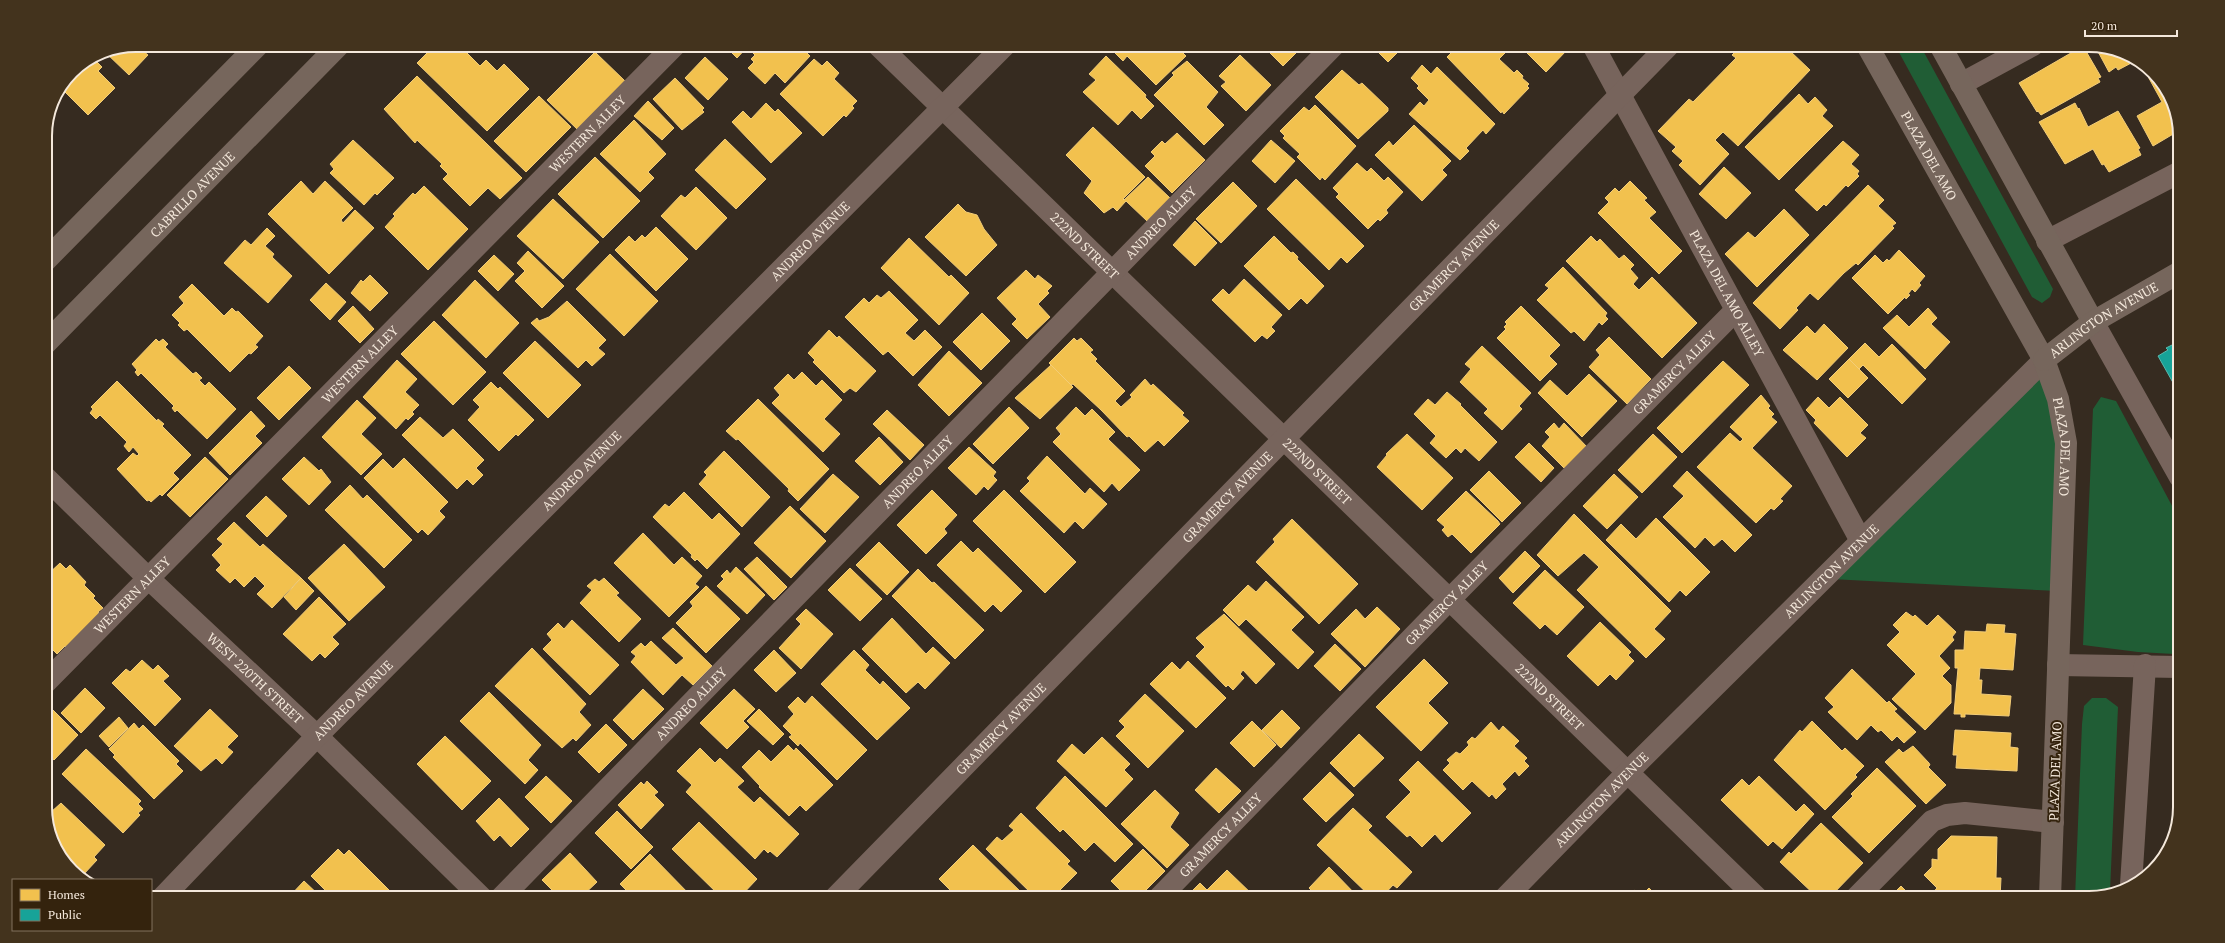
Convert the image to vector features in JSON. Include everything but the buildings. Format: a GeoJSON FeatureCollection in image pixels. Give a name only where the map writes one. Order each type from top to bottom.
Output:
{"type":"FeatureCollection","features":[{"type":"Feature","properties":{"kind":"main road"},"geometry":{"type":"LineString","coordinates":[[52,254],[251,52]]}},
{"type":"Feature","properties":{"kind":"main road","name":"CABRILLO AVENUE"},"geometry":{"type":"LineString","coordinates":[[52,337],[332,52]]}},
{"type":"Feature","properties":{"kind":"main road","name":"PLAZA DEL AMO"},"geometry":{"type":"LineString","coordinates":[[1871,52],[2044,360],[2058,399],[2066,443],[2050,891]]}},
{"type":"Feature","properties":{"kind":"main road"},"geometry":{"type":"LineString","coordinates":[[1944,52],[2093,322]]}},
{"type":"Feature","properties":{"kind":"main road","name":"ARLINGTON AVENUE"},"geometry":{"type":"LineString","coordinates":[[2044,360],[2093,322],[2173,276]]}},
{"type":"Feature","properties":{"kind":"street","name":"WESTERN ALLEY"},"geometry":{"type":"LineString","coordinates":[[52,676],[667,52]]}},
{"type":"Feature","properties":{"kind":"street","name":"222ND STREET"},"geometry":{"type":"LineString","coordinates":[[885,52],[942,109],[1450,599],[1749,891]]}},
{"type":"Feature","properties":{"kind":"street","name":"ANDREO AVENUE"},"geometry":{"type":"LineString","coordinates":[[169,891],[317,736],[998,52]]}},
{"type":"Feature","properties":{"kind":"street","name":"ANDREO ALLEY"},"geometry":{"type":"LineString","coordinates":[[507,891],[1327,52]]}},
{"type":"Feature","properties":{"kind":"street","name":"PLAZA DEL AMO ALLEY"},"geometry":{"type":"LineString","coordinates":[[1597,52],[1861,541]]}},
{"type":"Feature","properties":{"kind":"street","name":"GRAMERCY AVENUE"},"geometry":{"type":"LineString","coordinates":[[842,891],[1285,440],[1620,94],[1663,52]]}},
{"type":"Feature","properties":{"kind":"street"},"geometry":{"type":"LineString","coordinates":[[1961,84],[2020,52]]}},
{"type":"Feature","properties":{"kind":"street"},"geometry":{"type":"LineString","coordinates":[[2047,241],[2173,176]]}},
{"type":"Feature","properties":{"kind":"street","name":"GRAMERCY ALLEY"},"geometry":{"type":"LineString","coordinates":[[1166,891],[1450,599],[1736,310]]}},
{"type":"Feature","properties":{"kind":"street"},"geometry":{"type":"LineString","coordinates":[[2093,322],[2173,465]]}},
{"type":"Feature","properties":{"kind":"street","name":"ARLINGTON AVENUE"},"geometry":{"type":"LineString","coordinates":[[1513,891],[1628,772],[2044,360]]}},
{"type":"Feature","properties":{"kind":"street","name":"WEST 220TH STREET"},"geometry":{"type":"LineString","coordinates":[[52,484],[148,578],[317,736],[475,891]]}},
{"type":"Feature","properties":{"kind":"street"},"geometry":{"type":"LineString","coordinates":[[2058,665],[2145,665],[2173,667]]}},
{"type":"Feature","properties":{"kind":"street"},"geometry":{"type":"LineString","coordinates":[[2131,880],[2145,665]]}},
{"type":"Feature","properties":{"kind":"street"},"geometry":{"type":"LineString","coordinates":[[1863,891],[1932,821],[1947,815],[1965,813],[2053,822]]}},
{"type":"Feature","properties":{"kind":"green space"},"geometry":{"type":"Polygon","coordinates":[[[1899,52],[1924,52],[2053,289],[2050,297],[2042,303],[2032,297],[1899,52]]]}},
{"type":"Feature","properties":{"kind":"green space"},"geometry":{"type":"Polygon","coordinates":[[[2043,367],[2055,404],[2057,591],[1831,579],[2043,367]]]}},
{"type":"Feature","properties":{"kind":"green space"},"geometry":{"type":"Polygon","coordinates":[[[2101,397],[2116,401],[2173,508],[2173,654],[2138,652],[2083,645],[2093,409],[2101,397]]]}},
{"type":"Feature","properties":{"kind":"green space"},"geometry":{"type":"Polygon","coordinates":[[[2092,698],[2106,698],[2118,707],[2110,888],[2075,891],[2082,724],[2084,706],[2092,698]]]}}]}
